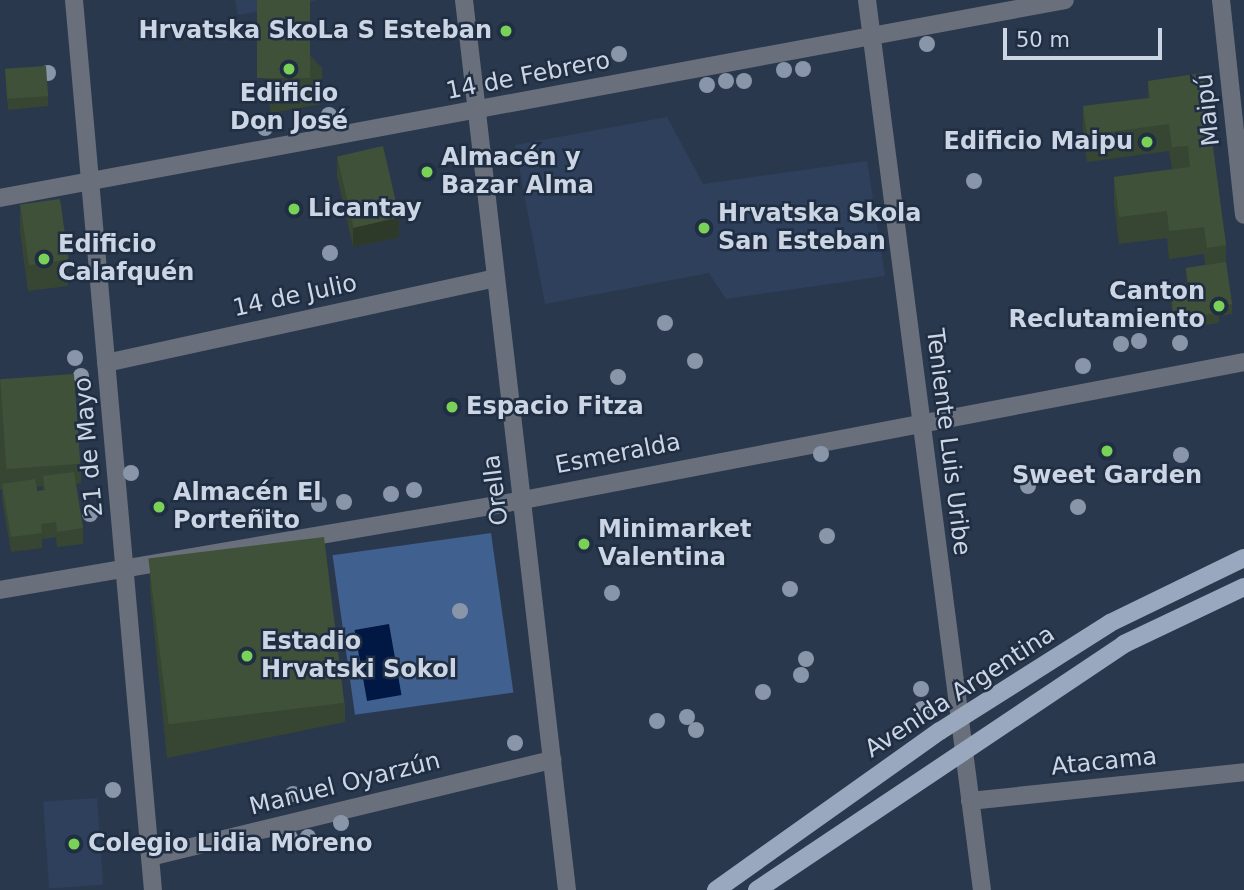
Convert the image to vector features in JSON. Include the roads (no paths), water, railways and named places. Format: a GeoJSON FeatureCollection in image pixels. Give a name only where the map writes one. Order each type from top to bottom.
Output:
{"type":"FeatureCollection","features":[{"type":"Feature","properties":{"kind":"main road","name":"Avenida Argentina"},"geometry":{"type":"LineString","coordinates":[[716,890],[959,719],[1110,623],[1244,558]]}},
{"type":"Feature","properties":{"kind":"main road","name":"Avenida Argentina"},"geometry":{"type":"LineString","coordinates":[[757,890],[963,747],[1124,644],[1244,587]]}},
{"type":"Feature","properties":{"kind":"street","name":"21 de Mayo"},"geometry":{"type":"LineString","coordinates":[[74,0],[153,890]]}},
{"type":"Feature","properties":{"kind":"street","name":"Orella"},"geometry":{"type":"LineString","coordinates":[[464,0],[567,890]]}},
{"type":"Feature","properties":{"kind":"street","name":"Teniente Luis Uribe"},"geometry":{"type":"LineString","coordinates":[[867,0],[982,890]]}},
{"type":"Feature","properties":{"kind":"street","name":"14 de Febrero"},"geometry":{"type":"LineString","coordinates":[[0,198],[90,178],[475,112],[871,34],[1065,0]]}},
{"type":"Feature","properties":{"kind":"street","name":"Maipú"},"geometry":{"type":"LineString","coordinates":[[1221,0],[1244,215]]}},
{"type":"Feature","properties":{"kind":"street","name":"14 de Julio"},"geometry":{"type":"LineString","coordinates":[[106,363],[495,278]]}},
{"type":"Feature","properties":{"kind":"street","name":"Esmeralda"},"geometry":{"type":"LineString","coordinates":[[0,590],[523,499],[1244,362]]}},
{"type":"Feature","properties":{"kind":"street","name":"Manuel Oyarzún"},"geometry":{"type":"LineString","coordinates":[[150,856],[552,760]]}},
{"type":"Feature","properties":{"kind":"street","name":"Atacama"},"geometry":{"type":"LineString","coordinates":[[970,801],[1244,772]]}},
{"type":"Feature","properties":{"kind":"place","name":"Hrvatska SkoLa S Esteban"},"geometry":{"type":"Point","coordinates":[506,31]}},
{"type":"Feature","properties":{"kind":"place","name":"Edificio Don José"},"geometry":{"type":"Point","coordinates":[289,69]}},
{"type":"Feature","properties":{"kind":"place","name":"Edificio Maipu"},"geometry":{"type":"Point","coordinates":[1147,142]}},
{"type":"Feature","properties":{"kind":"place","name":"Almacén y Bazar Alma"},"geometry":{"type":"Point","coordinates":[427,172]}},
{"type":"Feature","properties":{"kind":"place","name":"Licantay"},"geometry":{"type":"Point","coordinates":[294,209]}},
{"type":"Feature","properties":{"kind":"place","name":"Hrvatska Skola San Esteban"},"geometry":{"type":"Point","coordinates":[704,228]}},
{"type":"Feature","properties":{"kind":"place","name":"Edificio Calafquén"},"geometry":{"type":"Point","coordinates":[44,259]}},
{"type":"Feature","properties":{"kind":"place","name":"Canton Reclutamiento"},"geometry":{"type":"Point","coordinates":[1219,306]}},
{"type":"Feature","properties":{"kind":"place","name":"Espacio Fitza"},"geometry":{"type":"Point","coordinates":[452,407]}},
{"type":"Feature","properties":{"kind":"place","name":"Sweet Garden"},"geometry":{"type":"Point","coordinates":[1107,451]}},
{"type":"Feature","properties":{"kind":"place","name":"Almacén El Porteñito"},"geometry":{"type":"Point","coordinates":[159,507]}},
{"type":"Feature","properties":{"kind":"place","name":"Minimarket Valentina"},"geometry":{"type":"Point","coordinates":[584,544]}},
{"type":"Feature","properties":{"kind":"place","name":"Estadio Hrvatski Sokol"},"geometry":{"type":"Point","coordinates":[247,656]}},
{"type":"Feature","properties":{"kind":"place","name":"Colegio Lidia Moreno"},"geometry":{"type":"Point","coordinates":[74,844]}}]}
